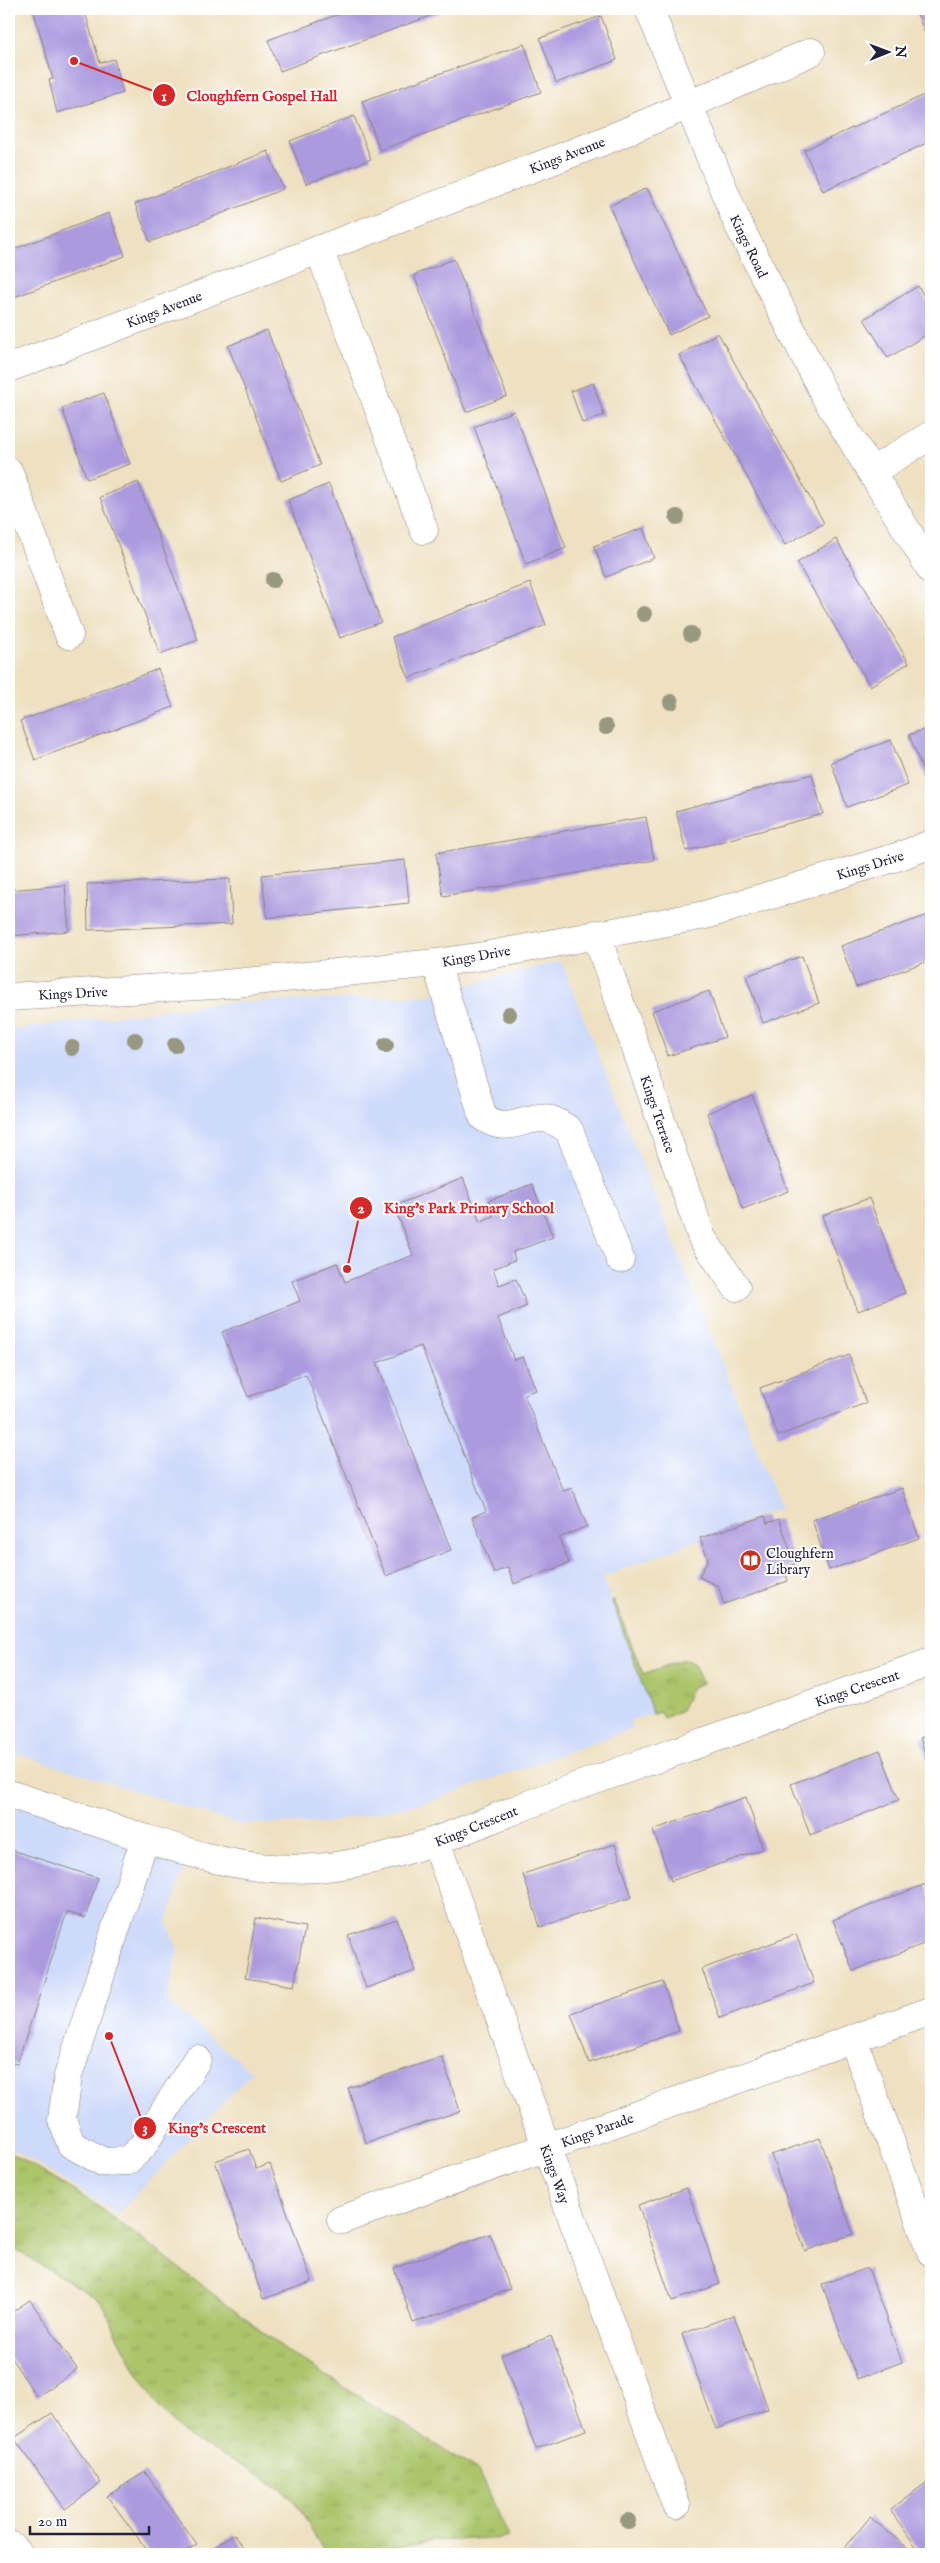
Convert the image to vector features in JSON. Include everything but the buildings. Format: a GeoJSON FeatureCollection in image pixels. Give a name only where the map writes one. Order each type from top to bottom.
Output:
{"type":"FeatureCollection","features":[{"type":"Feature","properties":{"kind":"street","name":"Kings Road"},"geometry":{"type":"LineString","coordinates":[[649,9],[738,224],[825,396],[931,570]]}},
{"type":"Feature","properties":{"kind":"street","name":"Kings Avenue"},"geometry":{"type":"LineString","coordinates":[[9,368],[609,139],[810,52]]}},
{"type":"Feature","properties":{"kind":"street"},"geometry":{"type":"LineString","coordinates":[[320,249],[424,530]]}},
{"type":"Feature","properties":{"kind":"street"},"geometry":{"type":"LineString","coordinates":[[871,472],[931,435]]}},
{"type":"Feature","properties":{"kind":"street"},"geometry":{"type":"LineString","coordinates":[[9,472],[69,635]]}},
{"type":"Feature","properties":{"kind":"street","name":"Kings Drive"},"geometry":{"type":"LineString","coordinates":[[9,997],[216,985],[436,963],[484,956],[705,915],[900,856],[931,844]]}},
{"type":"Feature","properties":{"kind":"street","name":"Kings Terrace"},"geometry":{"type":"LineString","coordinates":[[596,934],[702,1238],[736,1287]]}},
{"type":"Feature","properties":{"kind":"street"},"geometry":{"type":"LineString","coordinates":[[436,963],[483,1117],[495,1126],[510,1125],[541,1118],[555,1121],[569,1130],[620,1259]]}},
{"type":"Feature","properties":{"kind":"street","name":"Kings Crescent"},"geometry":{"type":"LineString","coordinates":[[9,1794],[189,1852],[239,1864],[271,1869],[346,1864],[402,1853],[436,1842],[532,1803],[931,1662]]}},
{"type":"Feature","properties":{"kind":"street"},"geometry":{"type":"LineString","coordinates":[[145,1838],[68,2076],[62,2119],[71,2144],[103,2162],[127,2161],[142,2147],[197,2059]]}},
{"type":"Feature","properties":{"kind":"street","name":"Kings Way"},"geometry":{"type":"LineString","coordinates":[[436,1842],[545,2148],[676,2505]]}},
{"type":"Feature","properties":{"kind":"street","name":"Kings Parade"},"geometry":{"type":"LineString","coordinates":[[341,2220],[931,2011]]}},
{"type":"Feature","properties":{"kind":"street"},"geometry":{"type":"LineString","coordinates":[[853,2039],[931,2252]]}},
{"type":"Feature","properties":{"kind":"street"},"geometry":{"type":"LineString","coordinates":[[9,2544],[19,2554]]}},
{"type":"Feature","properties":{"kind":"shaded area"},"geometry":{"type":"Polygon","coordinates":[[[561,961],[780,1508],[603,1577],[653,1714],[630,1720],[632,1729],[428,1802],[325,1823],[239,1824],[9,1751],[9,1030],[220,1003],[426,996],[561,961]]]}},
{"type":"Feature","properties":{"kind":"shaded area"},"geometry":{"type":"Polygon","coordinates":[[[9,1794],[189,1852],[167,1922],[178,1950],[167,2001],[252,2072],[118,2214],[9,2147],[9,1794]]]}},
{"type":"Feature","properties":{"kind":"green space"},"geometry":{"type":"Polygon","coordinates":[[[614,1600],[643,1674],[685,1659],[694,1664],[702,1683],[692,1687],[680,1712],[663,1718],[660,1712],[653,1714],[612,1601],[614,1600]]]}},
{"type":"Feature","properties":{"kind":"green space"},"geometry":{"type":"Polygon","coordinates":[[[9,2152],[94,2203],[290,2353],[478,2471],[509,2537],[431,2541],[373,2554],[326,2554],[295,2502],[283,2491],[247,2467],[188,2438],[160,2409],[131,2362],[100,2300],[9,2246],[9,2152]]]}},
{"type":"Feature","properties":{"kind":"place","name":"Cloughfern Gospel Hall"},"geometry":{"type":"Point","coordinates":[74,61]}},
{"type":"Feature","properties":{"kind":"place","name":"King's Park Primary School"},"geometry":{"type":"Point","coordinates":[347,1269]}},
{"type":"Feature","properties":{"kind":"place","name":"Cloughfern Library"},"geometry":{"type":"Point","coordinates":[750,1561]}},
{"type":"Feature","properties":{"kind":"place","name":"King's Crescent"},"geometry":{"type":"Point","coordinates":[109,2036]}}]}
